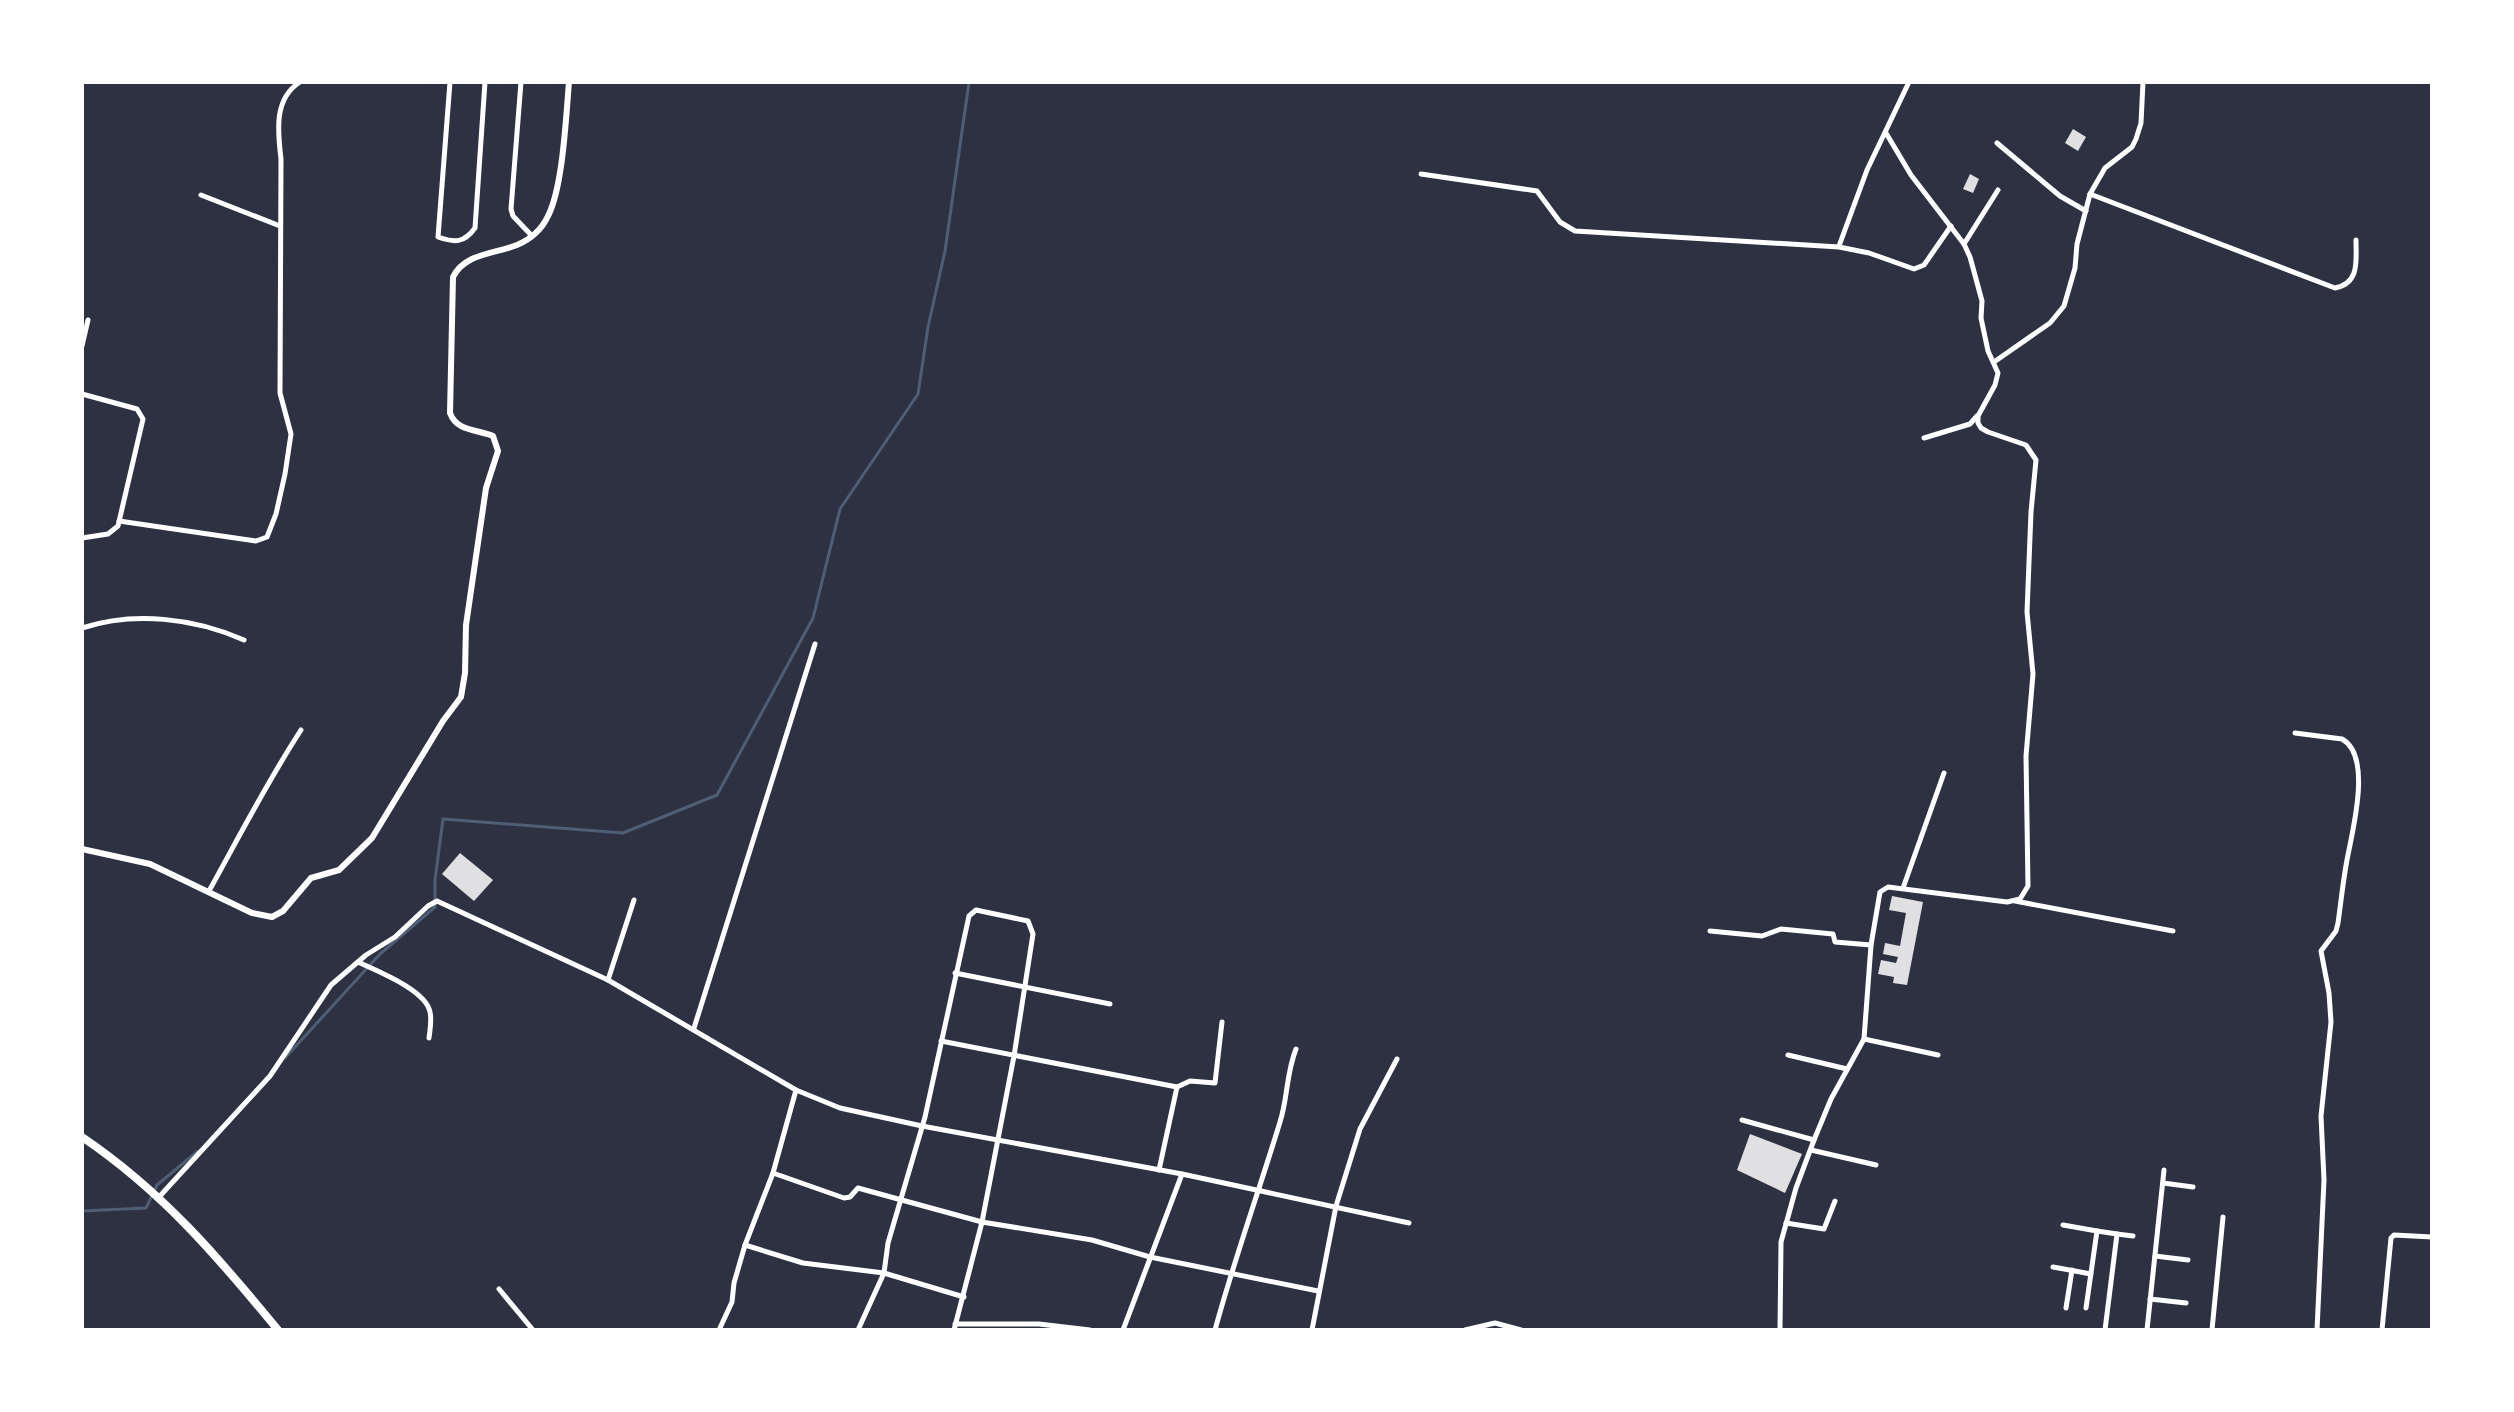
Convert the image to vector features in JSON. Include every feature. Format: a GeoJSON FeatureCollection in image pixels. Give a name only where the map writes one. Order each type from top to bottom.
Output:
{"type":"FeatureCollection","features":[{"type":"Feature","properties":{"kind":"highway"},"geometry":{"type":"LineString","coordinates":[[82,1137],[158,1196],[232,1272],[278,1330]]}},
{"type":"Feature","properties":{"kind":"street"},"geometry":{"type":"LineString","coordinates":[[119,521],[256,541],[267,537],[281,494],[291,434],[280,393],[278,119],[286,97],[300,82]]}},
{"type":"Feature","properties":{"kind":"street"},"geometry":{"type":"LineString","coordinates":[[450,82],[438,237],[454,243],[468,238],[475,228],[485,82]]}},
{"type":"Feature","properties":{"kind":"street"},"geometry":{"type":"LineString","coordinates":[[521,82],[511,209],[513,216],[532,236]]}},
{"type":"Feature","properties":{"kind":"street"},"geometry":{"type":"LineString","coordinates":[[82,849],[150,864],[252,913],[276,917],[311,878],[339,870],[380,827],[437,730],[461,697],[466,625],[486,488],[498,451],[493,436],[463,428],[454,422],[450,413],[453,277],[465,262],[519,244],[543,226],[553,205],[569,82]]}},
{"type":"Feature","properties":{"kind":"street"},"geometry":{"type":"LineString","coordinates":[[1839,247],[1867,170],[1909,82]]}},
{"type":"Feature","properties":{"kind":"street"},"geometry":{"type":"LineString","coordinates":[[1994,364],[2050,323],[2064,306],[2090,194],[2105,168],[2132,147],[2136,139],[2141,123],[2143,82]]}},
{"type":"Feature","properties":{"kind":"street"},"geometry":{"type":"LineString","coordinates":[[1886,133],[1911,175],[1964,244],[1979,288],[1988,351],[1998,373],[1978,416],[1970,424],[1924,438]]}},
{"type":"Feature","properties":{"kind":"street"},"geometry":{"type":"LineString","coordinates":[[1997,143],[2060,196],[2086,211]]}},
{"type":"Feature","properties":{"kind":"street"},"geometry":{"type":"LineString","coordinates":[[1421,174],[1537,191],[1560,222],[1575,231],[1839,247],[1919,269],[1951,226]]}},
{"type":"Feature","properties":{"kind":"street"},"geometry":{"type":"LineString","coordinates":[[1964,244],[1998,190]]}},
{"type":"Feature","properties":{"kind":"street"},"geometry":{"type":"LineString","coordinates":[[2090,194],[2335,288],[2348,284],[2353,278],[2356,240]]}},
{"type":"Feature","properties":{"kind":"street"},"geometry":{"type":"LineString","coordinates":[[201,195],[280,226]]}},
{"type":"Feature","properties":{"kind":"street"},"geometry":{"type":"LineString","coordinates":[[82,346],[88,320]]}},
{"type":"Feature","properties":{"kind":"street"},"geometry":{"type":"LineString","coordinates":[[82,394],[137,409],[143,415],[119,521],[112,532],[82,538]]}},
{"type":"Feature","properties":{"kind":"street"},"geometry":{"type":"LineString","coordinates":[[1978,416],[1981,428],[2026,445],[2036,460],[2027,612],[2033,674],[2026,756],[2028,886],[2024,895],[2014,901]]}},
{"type":"Feature","properties":{"kind":"street"},"geometry":{"type":"LineString","coordinates":[[82,628],[103,623],[168,620],[199,624],[244,640]]}},
{"type":"Feature","properties":{"kind":"street"},"geometry":{"type":"LineString","coordinates":[[694,1028],[815,644]]}},
{"type":"Feature","properties":{"kind":"street"},"geometry":{"type":"LineString","coordinates":[[209,891],[240,839],[274,771],[301,730]]}},
{"type":"Feature","properties":{"kind":"street"},"geometry":{"type":"LineString","coordinates":[[2295,733],[2342,739],[2352,748],[2358,773],[2356,811],[2336,931],[2321,951],[2331,1022],[2321,1116],[2324,1180],[2317,1330]]}},
{"type":"Feature","properties":{"kind":"street"},"geometry":{"type":"LineString","coordinates":[[1903,888],[1944,773]]}},
{"type":"Feature","properties":{"kind":"street"},"geometry":{"type":"LineString","coordinates":[[1780,1330],[1780,1251],[1786,1223],[1831,1099],[1864,1039],[1871,945],[1880,892],[1888,887],[1903,888],[2014,901],[2173,931]]}},
{"type":"Feature","properties":{"kind":"street"},"geometry":{"type":"LineString","coordinates":[[608,980],[634,900]]}},
{"type":"Feature","properties":{"kind":"street"},"geometry":{"type":"LineString","coordinates":[[158,1196],[270,1076],[331,985],[436,902],[608,980],[796,1090],[840,1108],[1182,1174],[1409,1223]]}},
{"type":"Feature","properties":{"kind":"street"},"geometry":{"type":"LineString","coordinates":[[858,1330],[884,1273],[888,1243],[922,1126],[955,973],[972,911],[1028,921],[1034,930],[1014,1056],[982,1222],[954,1327],[1039,1324],[1090,1330]]}},
{"type":"Feature","properties":{"kind":"street"},"geometry":{"type":"LineString","coordinates":[[1710,931],[1762,936],[1781,929],[1833,934],[1835,942],[1871,945]]}},
{"type":"Feature","properties":{"kind":"street"},"geometry":{"type":"LineString","coordinates":[[362,963],[424,999],[431,1014],[429,1038]]}},
{"type":"Feature","properties":{"kind":"street"},"geometry":{"type":"LineString","coordinates":[[955,973],[1110,1004]]}},
{"type":"Feature","properties":{"kind":"street"},"geometry":{"type":"LineString","coordinates":[[941,1041],[1177,1087],[1190,1081],[1215,1083],[1222,1022]]}},
{"type":"Feature","properties":{"kind":"street"},"geometry":{"type":"LineString","coordinates":[[1864,1039],[1938,1055]]}},
{"type":"Feature","properties":{"kind":"street"},"geometry":{"type":"LineString","coordinates":[[1215,1330],[1230,1273],[1282,1118],[1288,1070],[1296,1049]]}},
{"type":"Feature","properties":{"kind":"street"},"geometry":{"type":"LineString","coordinates":[[1788,1055],[1847,1069]]}},
{"type":"Feature","properties":{"kind":"street"},"geometry":{"type":"LineString","coordinates":[[1312,1330],[1336,1206],[1360,1129],[1397,1059]]}},
{"type":"Feature","properties":{"kind":"street"},"geometry":{"type":"LineString","coordinates":[[1159,1170],[1177,1087]]}},
{"type":"Feature","properties":{"kind":"street"},"geometry":{"type":"LineString","coordinates":[[719,1330],[732,1302],[745,1245],[773,1173],[796,1090]]}},
{"type":"Feature","properties":{"kind":"street"},"geometry":{"type":"LineString","coordinates":[[1742,1120],[1814,1140]]}},
{"type":"Feature","properties":{"kind":"street"},"geometry":{"type":"LineString","coordinates":[[1811,1150],[1876,1165]]}},
{"type":"Feature","properties":{"kind":"street"},"geometry":{"type":"LineString","coordinates":[[2147,1330],[2164,1170]]}},
{"type":"Feature","properties":{"kind":"street"},"geometry":{"type":"LineString","coordinates":[[773,1173],[844,1198],[850,1197],[858,1188],[982,1222],[1092,1240],[1150,1257],[1318,1291]]}},
{"type":"Feature","properties":{"kind":"street"},"geometry":{"type":"LineString","coordinates":[[1123,1330],[1182,1174]]}},
{"type":"Feature","properties":{"kind":"street"},"geometry":{"type":"LineString","coordinates":[[2163,1183],[2193,1187]]}},
{"type":"Feature","properties":{"kind":"street"},"geometry":{"type":"LineString","coordinates":[[1786,1223],[1824,1229],[1835,1201]]}},
{"type":"Feature","properties":{"kind":"street"},"geometry":{"type":"LineString","coordinates":[[2212,1330],[2223,1217]]}},
{"type":"Feature","properties":{"kind":"street"},"geometry":{"type":"LineString","coordinates":[[2063,1225],[2133,1236]]}},
{"type":"Feature","properties":{"kind":"street"},"geometry":{"type":"LineString","coordinates":[[2086,1308],[2097,1231]]}},
{"type":"Feature","properties":{"kind":"street"},"geometry":{"type":"LineString","coordinates":[[2105,1330],[2117,1234]]}},
{"type":"Feature","properties":{"kind":"street"},"geometry":{"type":"LineString","coordinates":[[2382,1330],[2391,1238],[2394,1235],[2432,1237]]}},
{"type":"Feature","properties":{"kind":"street"},"geometry":{"type":"LineString","coordinates":[[745,1245],[803,1263],[884,1273],[964,1297]]}},
{"type":"Feature","properties":{"kind":"street"},"geometry":{"type":"LineString","coordinates":[[2155,1256],[2188,1260]]}},
{"type":"Feature","properties":{"kind":"street"},"geometry":{"type":"LineString","coordinates":[[2053,1267],[2091,1274]]}},
{"type":"Feature","properties":{"kind":"street"},"geometry":{"type":"LineString","coordinates":[[2066,1308],[2072,1270]]}},
{"type":"Feature","properties":{"kind":"street"},"geometry":{"type":"LineString","coordinates":[[499,1289],[533,1330]]}},
{"type":"Feature","properties":{"kind":"street"},"geometry":{"type":"LineString","coordinates":[[2150,1299],[2186,1303]]}},
{"type":"Feature","properties":{"kind":"street"},"geometry":{"type":"LineString","coordinates":[[1465,1330],[1495,1323],[1520,1330]]}},
{"type":"Feature","properties":{"kind":"building"},"geometry":{"type":"Polygon","coordinates":[[[2073,129],[2086,137],[2078,151],[2065,143],[2073,129]]]}},
{"type":"Feature","properties":{"kind":"building"},"geometry":{"type":"Polygon","coordinates":[[[1970,174],[1979,179],[1973,193],[1963,189],[1970,174]]]}},
{"type":"Feature","properties":{"kind":"building"},"geometry":{"type":"Polygon","coordinates":[[[460,853],[493,880],[474,901],[442,874],[460,853]]]}},
{"type":"Feature","properties":{"kind":"building"},"geometry":{"type":"Polygon","coordinates":[[[1892,896],[1923,902],[1907,985],[1893,983],[1894,977],[1878,974],[1881,960],[1896,963],[1898,957],[1883,954],[1885,943],[1900,946],[1906,913],[1889,910],[1892,896]]]}},
{"type":"Feature","properties":{"kind":"building"},"geometry":{"type":"Polygon","coordinates":[[[1750,1134],[1802,1154],[1785,1193],[1737,1170],[1750,1134]]]}},
{"type":"Feature","properties":{"kind":"waterway"},"geometry":{"type":"LineString","coordinates":[[285,1058],[380,954],[435,907],[435,880],[443,819],[623,833],[717,795],[813,618],[840,509],[918,394],[928,327],[945,251],[969,82]]}},
{"type":"Feature","properties":{"kind":"waterway"},"geometry":{"type":"LineString","coordinates":[[82,1211],[146,1208],[157,1185],[198,1151]]}}]}
